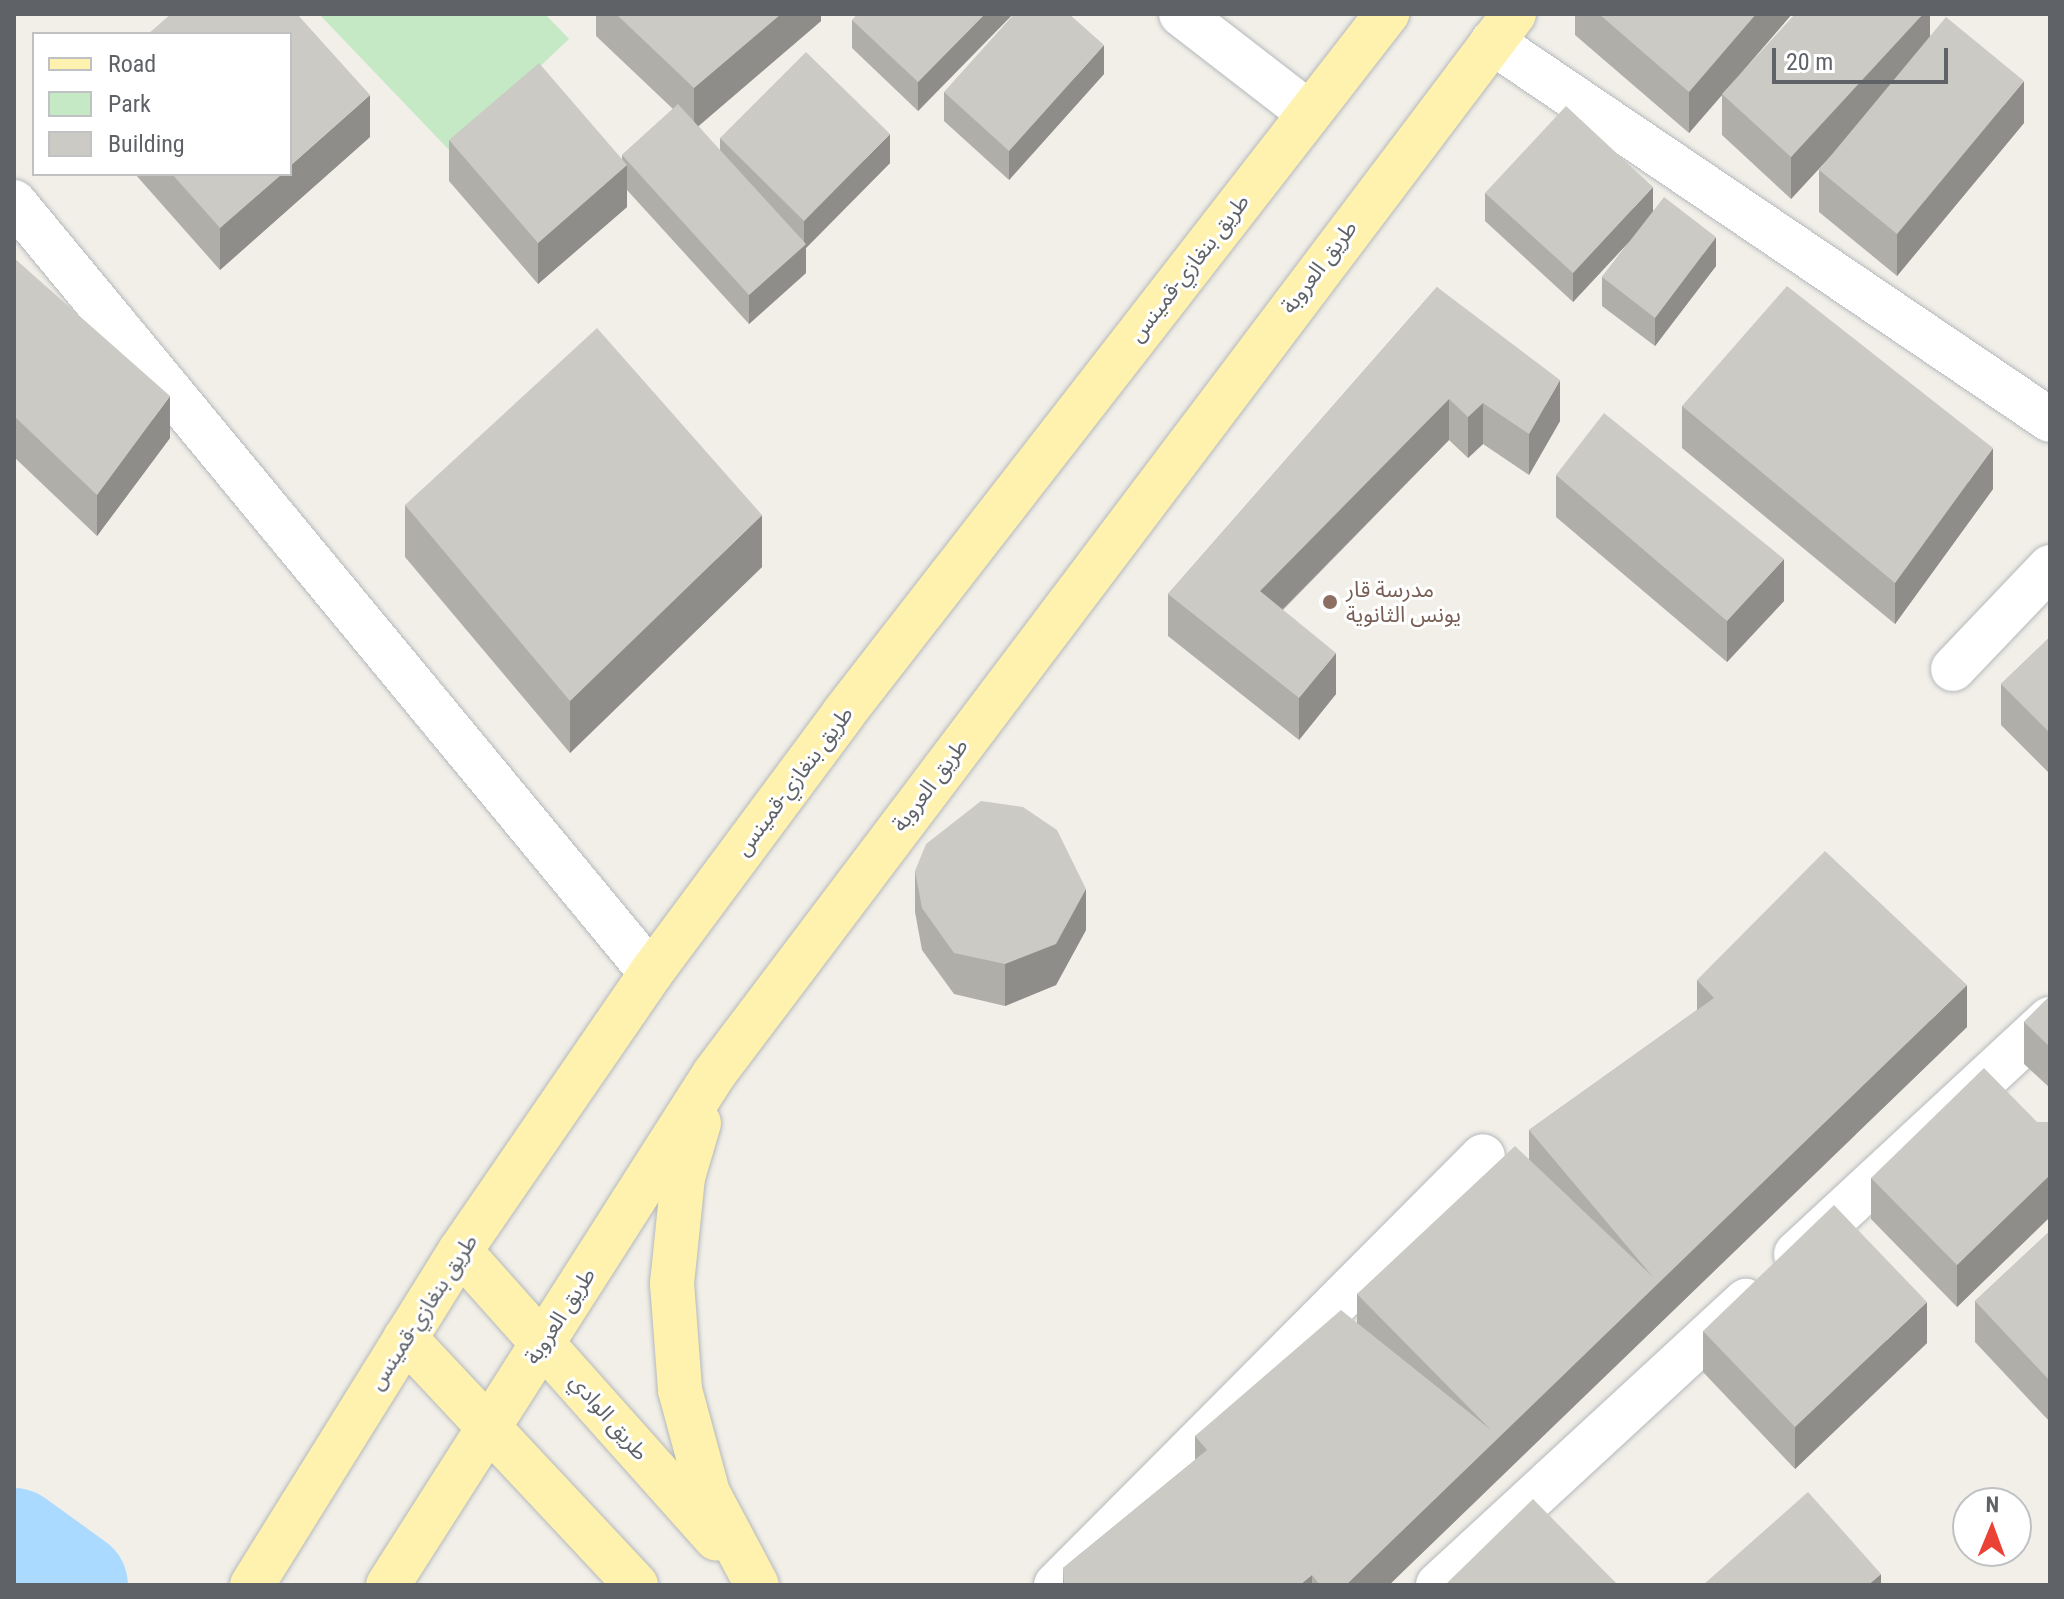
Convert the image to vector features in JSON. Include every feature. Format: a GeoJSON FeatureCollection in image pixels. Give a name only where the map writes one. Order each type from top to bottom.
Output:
{"type":"FeatureCollection","features":[{"type":"Feature","properties":{"kind":"main road","name":"طريق بنغازي-قمينس"},"geometry":{"type":"LineString","coordinates":[[252,1585],[460,1251],[651,973],[843,714],[1387,14]]}},
{"type":"Feature","properties":{"kind":"main road","name":"طريق العروبة"},"geometry":{"type":"LineString","coordinates":[[388,1585],[489,1422],[714,1074],[1503,28]]}},
{"type":"Feature","properties":{"kind":"main road"},"geometry":{"type":"LineString","coordinates":[[714,1074],[683,1177],[672,1283],[680,1390],[708,1493],[757,1585]]}},
{"type":"Feature","properties":{"kind":"main road","name":"طريق الوادي"},"geometry":{"type":"LineString","coordinates":[[460,1251],[757,1585]]}},
{"type":"Feature","properties":{"kind":"main road"},"geometry":{"type":"LineString","coordinates":[[405,1338],[489,1422],[636,1585]]}},
{"type":"Feature","properties":{"kind":"street"},"geometry":{"type":"LineString","coordinates":[[1181,14],[1309,113]]}},
{"type":"Feature","properties":{"kind":"street"},"geometry":{"type":"LineString","coordinates":[[1503,28],[2050,420]]}},
{"type":"Feature","properties":{"kind":"street"},"geometry":{"type":"LineString","coordinates":[[14,202],[651,973]]}},
{"type":"Feature","properties":{"kind":"street"},"geometry":{"type":"LineString","coordinates":[[1953,669],[2050,567]]}},
{"type":"Feature","properties":{"kind":"street"},"geometry":{"type":"LineString","coordinates":[[1438,1585],[2050,1019]]}},
{"type":"Feature","properties":{"kind":"street"},"geometry":{"type":"LineString","coordinates":[[1056,1585],[1483,1156]]}},
{"type":"Feature","properties":{"kind":"green space"},"geometry":{"type":"Polygon","coordinates":[[[319,14],[545,14],[569,39],[450,151],[319,14]]]}},
{"type":"Feature","properties":{"kind":"building"},"geometry":{"type":"Polygon","coordinates":[[[171,14],[297,14],[370,95],[292,164],[292,32],[150,32],[171,14]]]}},
{"type":"Feature","properties":{"kind":"building"},"geometry":{"type":"Polygon","coordinates":[[[616,14],[781,14],[694,88],[616,14]]]}},
{"type":"Feature","properties":{"kind":"building"},"geometry":{"type":"Polygon","coordinates":[[[857,14],[985,14],[918,82],[852,20],[857,14]]]}},
{"type":"Feature","properties":{"kind":"building"},"geometry":{"type":"Polygon","coordinates":[[[1014,14],[1069,14],[1104,45],[1009,151],[944,92],[1014,14]]]}},
{"type":"Feature","properties":{"kind":"building"},"geometry":{"type":"Polygon","coordinates":[[[1599,14],[1756,14],[1689,92],[1599,14]]]}},
{"type":"Feature","properties":{"kind":"building"},"geometry":{"type":"Polygon","coordinates":[[[1795,14],[1923,14],[1791,157],[1722,94],[1795,14]]]}},
{"type":"Feature","properties":{"kind":"building"},"geometry":{"type":"Polygon","coordinates":[[[1946,17],[2024,81],[1897,234],[1819,170],[1946,17]]]}},
{"type":"Feature","properties":{"kind":"building"},"geometry":{"type":"Polygon","coordinates":[[[806,52],[890,134],[804,221],[720,138],[806,52]]]}},
{"type":"Feature","properties":{"kind":"building"},"geometry":{"type":"Polygon","coordinates":[[[539,63],[627,165],[538,243],[449,140],[539,63]]]}},
{"type":"Feature","properties":{"kind":"building"},"geometry":{"type":"Polygon","coordinates":[[[678,104],[806,244],[749,295],[622,155],[678,104]]]}},
{"type":"Feature","properties":{"kind":"building"},"geometry":{"type":"Polygon","coordinates":[[[1566,106],[1653,187],[1573,273],[1485,193],[1566,106]]]}},
{"type":"Feature","properties":{"kind":"building"},"geometry":{"type":"Polygon","coordinates":[[[174,176],[280,176],[220,228],[174,176]]]}},
{"type":"Feature","properties":{"kind":"building"},"geometry":{"type":"Polygon","coordinates":[[[1664,197],[1716,237],[1655,318],[1602,277],[1664,197]]]}},
{"type":"Feature","properties":{"kind":"building"},"geometry":{"type":"Polygon","coordinates":[[[14,258],[170,396],[97,495],[14,416],[14,258]]]}},
{"type":"Feature","properties":{"kind":"building"},"geometry":{"type":"Polygon","coordinates":[[[1787,286],[1993,448],[1895,583],[1682,406],[1787,286]]]}},
{"type":"Feature","properties":{"kind":"building"},"geometry":{"type":"Polygon","coordinates":[[[1437,287],[1560,380],[1529,434],[1483,403],[1468,417],[1449,399],[1260,591],[1336,653],[1299,698],[1168,594],[1437,287]]]}},
{"type":"Feature","properties":{"kind":"building"},"geometry":{"type":"Polygon","coordinates":[[[597,328],[762,515],[570,701],[405,505],[597,328]]]}},
{"type":"Feature","properties":{"kind":"building"},"geometry":{"type":"Polygon","coordinates":[[[1604,413],[1784,559],[1727,621],[1556,475],[1604,413]]]}},
{"type":"Feature","properties":{"kind":"building"},"geometry":{"type":"Polygon","coordinates":[[[2050,637],[2050,733],[2001,684],[2050,637]]]}},
{"type":"Feature","properties":{"kind":"building"},"geometry":{"type":"Polygon","coordinates":[[[981,801],[1023,807],[1057,830],[1086,889],[1056,944],[1005,964],[954,953],[922,908],[915,871],[926,844],[981,801]]]}},
{"type":"Feature","properties":{"kind":"building"},"geometry":{"type":"Polygon","coordinates":[[[1825,851],[1967,985],[1346,1585],[1320,1585],[1312,1575],[1300,1585],[1064,1585],[1063,1568],[1207,1450],[1195,1436],[1341,1310],[1491,1430],[1357,1294],[1515,1146],[1653,1277],[1529,1130],[1714,998],[1697,980],[1825,851]]]}},
{"type":"Feature","properties":{"kind":"building"},"geometry":{"type":"Polygon","coordinates":[[[2050,996],[2050,1047],[2024,1022],[2050,996]]]}},
{"type":"Feature","properties":{"kind":"building"},"geometry":{"type":"Polygon","coordinates":[[[1984,1068],[2037,1122],[2050,1122],[2050,1175],[1957,1265],[1871,1178],[1984,1068]]]}},
{"type":"Feature","properties":{"kind":"building"},"geometry":{"type":"Polygon","coordinates":[[[1834,1205],[1927,1302],[1795,1427],[1703,1331],[1834,1205]]]}},
{"type":"Feature","properties":{"kind":"building"},"geometry":{"type":"Polygon","coordinates":[[[2050,1231],[2050,1381],[1975,1301],[2050,1231]]]}},
{"type":"Feature","properties":{"kind":"building"},"geometry":{"type":"Polygon","coordinates":[[[1808,1492],[1881,1574],[1868,1585],[1703,1585],[1808,1492]]]}},
{"type":"Feature","properties":{"kind":"building"},"geometry":{"type":"Polygon","coordinates":[[[1533,1499],[1618,1585],[1445,1585],[1533,1499]]]}},
{"type":"Feature","properties":{"kind":"waterway"},"geometry":{"type":"LineString","coordinates":[[14,1541],[75,1585]]}},
{"type":"Feature","properties":{"kind":"place","name":"مدرسة قار يونس الثانوية"},"geometry":{"type":"Point","coordinates":[1330,602]}}]}
